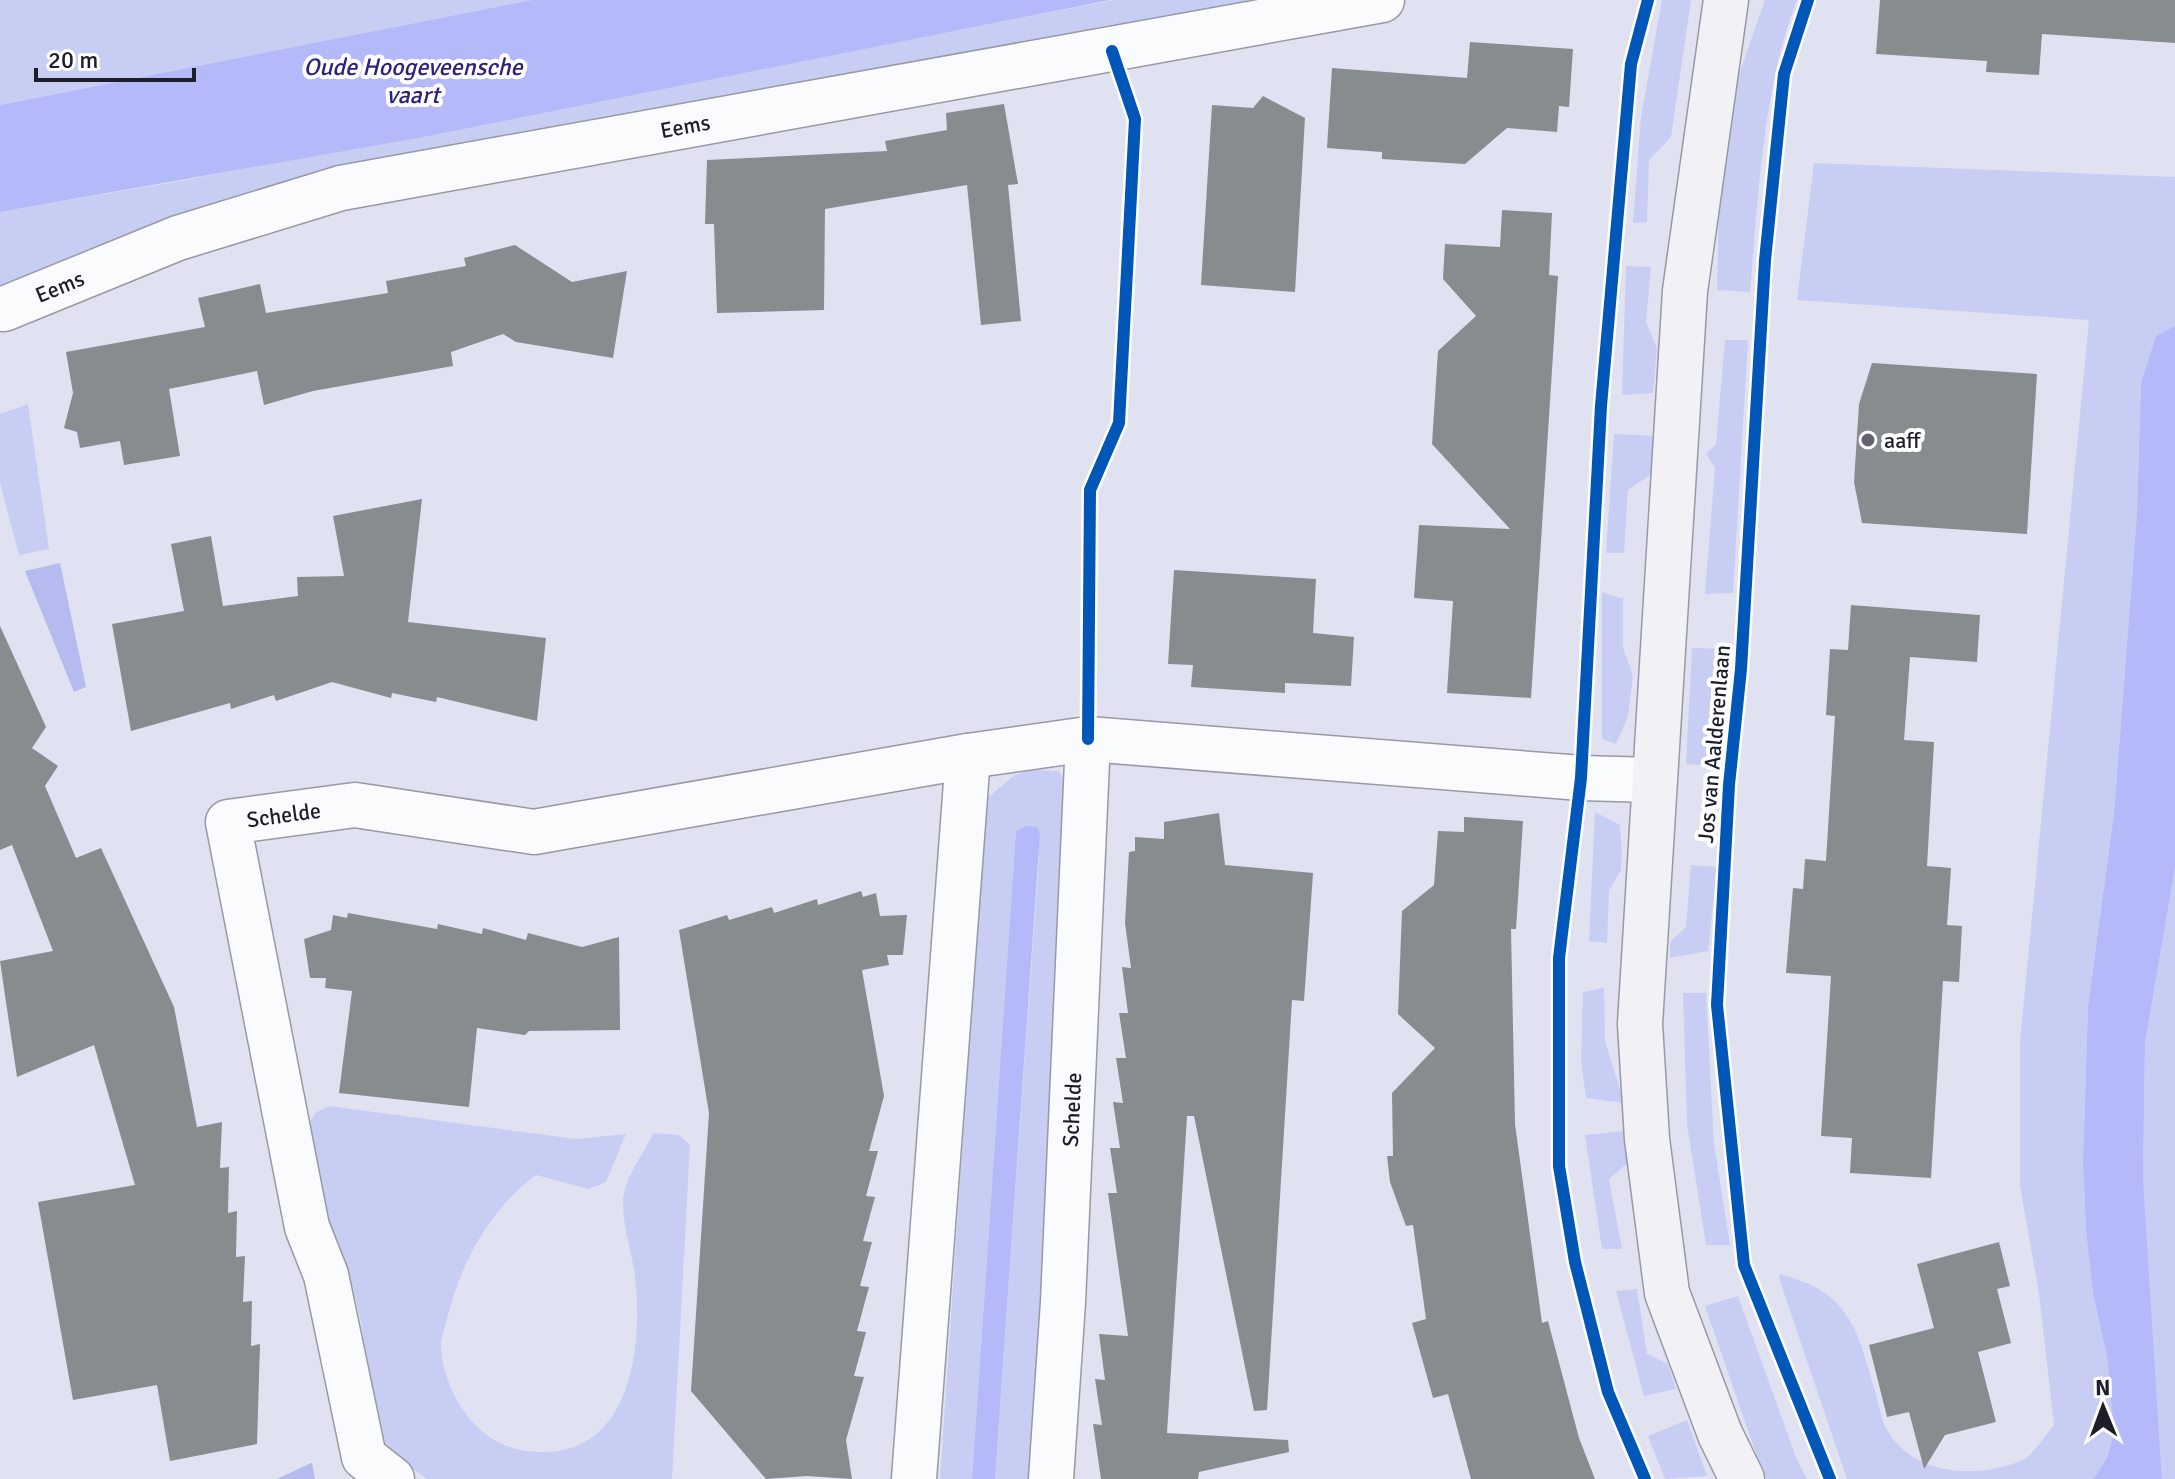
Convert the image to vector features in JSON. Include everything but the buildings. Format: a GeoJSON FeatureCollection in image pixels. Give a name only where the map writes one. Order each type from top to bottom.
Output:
{"type":"FeatureCollection","features":[{"type":"Feature","properties":{"kind":"street","name":"Eems"},"geometry":{"type":"LineString","coordinates":[[4,309],[178,238],[341,188],[1382,0]]}},
{"type":"Feature","properties":{"kind":"street"},"geometry":{"type":"LineString","coordinates":[[1726,0],[1685,291],[1640,1024],[1647,1139],[1667,1293],[1720,1434],[1742,1479]]}},
{"type":"Feature","properties":{"kind":"street","name":"Schelde"},"geometry":{"type":"LineString","coordinates":[[392,1479],[364,1457],[326,1275],[307,1227],[228,822],[355,805],[534,832],[968,756],[1088,739],[1581,778],[1653,780]]}},
{"type":"Feature","properties":{"kind":"street","name":"Schelde"},"geometry":{"type":"LineString","coordinates":[[1051,1479],[1063,1302],[1088,739]]}},
{"type":"Feature","properties":{"kind":"street"},"geometry":{"type":"LineString","coordinates":[[914,1479],[968,756]]}},
{"type":"Feature","properties":{"kind":"shaded area"},"geometry":{"type":"Polygon","coordinates":[[[0,0],[532,0],[0,105],[0,0]]]}},
{"type":"Feature","properties":{"kind":"shaded area"},"geometry":{"type":"Polygon","coordinates":[[[1114,0],[1293,0],[164,221],[0,292],[0,212],[180,181],[1114,0]]]}},
{"type":"Feature","properties":{"kind":"shaded area"},"geometry":{"type":"Polygon","coordinates":[[[1662,0],[1691,0],[1671,137],[1649,160],[1647,222],[1633,223],[1641,117],[1662,0]]]}},
{"type":"Feature","properties":{"kind":"shaded area"},"geometry":{"type":"Polygon","coordinates":[[[1765,0],[1797,0],[1776,69],[1769,106],[1750,292],[1717,290],[1720,155],[1741,69],[1765,0]]]}},
{"type":"Feature","properties":{"kind":"shaded area"},"geometry":{"type":"Polygon","coordinates":[[[1814,163],[2175,177],[2175,326],[2156,337],[2141,383],[2137,513],[2114,813],[2088,1006],[2083,1162],[2086,1231],[2093,1293],[2107,1357],[2114,1433],[2107,1458],[2093,1479],[1847,1479],[1780,1281],[1779,1274],[1802,1281],[1820,1290],[1845,1313],[1861,1345],[1886,1428],[1897,1444],[1912,1456],[1946,1469],[1965,1471],[2003,1467],[2025,1458],[2054,1425],[2039,1294],[2020,1186],[2020,1042],[2089,320],[1797,300],[1814,163]]]}},
{"type":"Feature","properties":{"kind":"shaded area"},"geometry":{"type":"Polygon","coordinates":[[[1626,266],[1651,267],[1646,322],[1657,348],[1653,393],[1622,395],[1626,266]]]}},
{"type":"Feature","properties":{"kind":"shaded area"},"geometry":{"type":"Polygon","coordinates":[[[1725,340],[1748,340],[1733,593],[1705,594],[1715,467],[1706,454],[1716,444],[1725,340]]]}},
{"type":"Feature","properties":{"kind":"shaded area"},"geometry":{"type":"Polygon","coordinates":[[[28,404],[49,549],[19,555],[0,483],[0,414],[28,404]]]}},
{"type":"Feature","properties":{"kind":"shaded area"},"geometry":{"type":"Polygon","coordinates":[[[1614,434],[1658,436],[1656,471],[1628,490],[1624,553],[1606,553],[1614,434]]]}},
{"type":"Feature","properties":{"kind":"shaded area"},"geometry":{"type":"Polygon","coordinates":[[[60,563],[86,687],[74,692],[25,571],[60,563]]]}},
{"type":"Feature","properties":{"kind":"shaded area"},"geometry":{"type":"Polygon","coordinates":[[[1602,592],[1623,599],[1623,648],[1633,675],[1628,716],[1616,744],[1602,739],[1602,592]]]}},
{"type":"Feature","properties":{"kind":"shaded area"},"geometry":{"type":"Polygon","coordinates":[[[1692,648],[1731,649],[1720,766],[1686,764],[1692,648]]]}},
{"type":"Feature","properties":{"kind":"shaded area"},"geometry":{"type":"Polygon","coordinates":[[[1031,770],[1059,771],[1072,796],[1034,1479],[995,1479],[1039,857],[1025,826],[1016,832],[972,1479],[940,1479],[986,799],[1015,775],[1031,770]]]}},
{"type":"Feature","properties":{"kind":"shaded area"},"geometry":{"type":"Polygon","coordinates":[[[1595,812],[1620,825],[1621,870],[1609,890],[1607,943],[1589,941],[1595,812]]]}},
{"type":"Feature","properties":{"kind":"shaded area"},"geometry":{"type":"Polygon","coordinates":[[[1691,865],[1717,867],[1708,951],[1670,958],[1670,942],[1686,927],[1691,865]]]}},
{"type":"Feature","properties":{"kind":"shaded area"},"geometry":{"type":"Polygon","coordinates":[[[2175,868],[2175,1479],[2162,1479],[2143,1178],[2145,1043],[2175,868]]]}},
{"type":"Feature","properties":{"kind":"shaded area"},"geometry":{"type":"Polygon","coordinates":[[[1604,988],[1605,1041],[1624,1103],[1586,1098],[1581,1060],[1583,992],[1604,988]]]}},
{"type":"Feature","properties":{"kind":"shaded area"},"geometry":{"type":"Polygon","coordinates":[[[1683,993],[1706,993],[1714,1144],[1730,1245],[1706,1245],[1687,1124],[1683,993]]]}},
{"type":"Feature","properties":{"kind":"shaded area"},"geometry":{"type":"Polygon","coordinates":[[[329,1106],[576,1139],[626,1134],[606,1182],[588,1189],[536,1175],[520,1189],[480,1238],[454,1295],[441,1352],[455,1396],[474,1424],[492,1439],[527,1451],[571,1448],[595,1435],[613,1415],[625,1391],[633,1363],[636,1333],[635,1276],[623,1213],[626,1185],[653,1133],[679,1135],[690,1145],[672,1479],[427,1479],[387,1447],[372,1409],[361,1322],[350,1277],[325,1216],[306,1129],[315,1113],[329,1106]]]}},
{"type":"Feature","properties":{"kind":"shaded area"},"geometry":{"type":"Polygon","coordinates":[[[1624,1131],[1630,1161],[1609,1179],[1622,1249],[1602,1249],[1585,1135],[1624,1131]]]}},
{"type":"Feature","properties":{"kind":"shaded area"},"geometry":{"type":"Polygon","coordinates":[[[1637,1289],[1647,1354],[1668,1364],[1676,1389],[1644,1396],[1616,1291],[1637,1289]]]}},
{"type":"Feature","properties":{"kind":"shaded area"},"geometry":{"type":"Polygon","coordinates":[[[1738,1296],[1797,1460],[1807,1479],[1767,1479],[1760,1465],[1705,1306],[1738,1296]]]}},
{"type":"Feature","properties":{"kind":"shaded area"},"geometry":{"type":"Polygon","coordinates":[[[1687,1420],[1707,1476],[1665,1479],[1648,1436],[1687,1420]]]}},
{"type":"Feature","properties":{"kind":"shaded area"},"geometry":{"type":"Polygon","coordinates":[[[311,1463],[315,1479],[277,1479],[311,1463]]]}},
{"type":"Feature","properties":{"kind":"water","name":"Oude Hoogeveensche vaart"},"geometry":{"type":"Polygon","coordinates":[[[532,0],[1110,0],[423,137],[0,212],[0,105],[532,0]]]}},
{"type":"Feature","properties":{"kind":"water"},"geometry":{"type":"Polygon","coordinates":[[[2175,326],[2175,868],[2145,1043],[2143,1178],[2162,1479],[2093,1479],[2107,1458],[2114,1433],[2107,1357],[2093,1293],[2086,1231],[2083,1162],[2088,1006],[2114,813],[2137,513],[2141,383],[2156,336],[2175,326]]]}},
{"type":"Feature","properties":{"kind":"water"},"geometry":{"type":"Polygon","coordinates":[[[1025,826],[1037,827],[1040,833],[995,1479],[972,1479],[1016,831],[1025,826]]]}},
{"type":"Feature","properties":{"kind":"cycle path"},"geometry":{"type":"LineString","coordinates":[[1645,1479],[1608,1392],[1575,1262],[1559,1166],[1559,958],[1581,778],[1601,406],[1631,64],[1648,0]]}},
{"type":"Feature","properties":{"kind":"cycle path","name":"Jos van Aalderenlaan"},"geometry":{"type":"LineString","coordinates":[[1808,0],[1784,74],[1765,260],[1717,1005],[1744,1265],[1830,1479]]}},
{"type":"Feature","properties":{"kind":"cycle path"},"geometry":{"type":"LineString","coordinates":[[1088,739],[1090,490],[1119,423],[1135,119],[1112,51]]}},
{"type":"Feature","properties":{"kind":"place","name":"aaff"},"geometry":{"type":"Point","coordinates":[1868,440]}}]}
